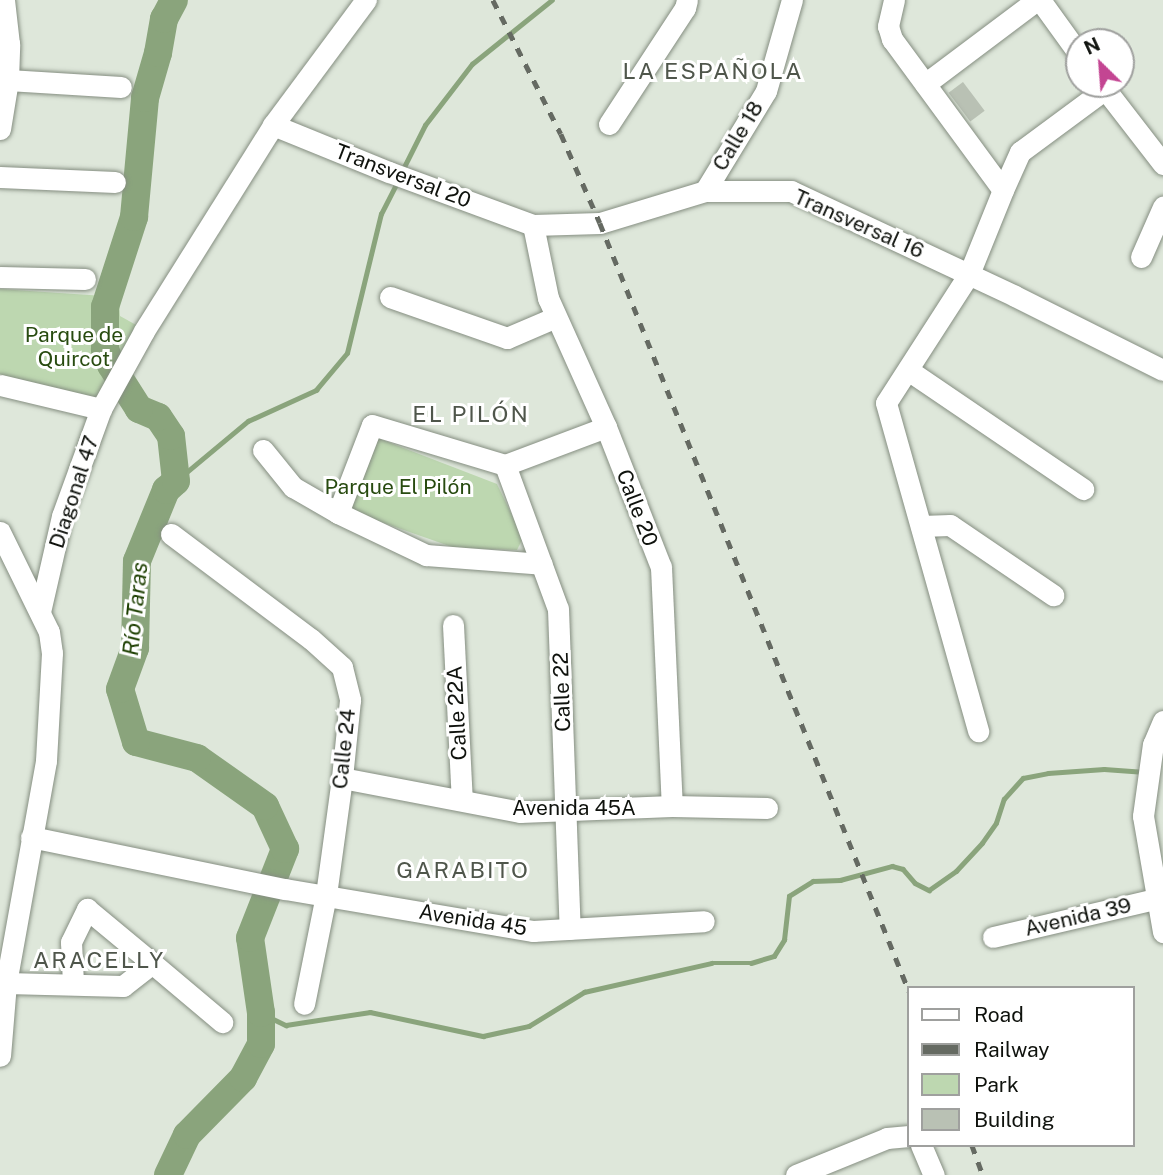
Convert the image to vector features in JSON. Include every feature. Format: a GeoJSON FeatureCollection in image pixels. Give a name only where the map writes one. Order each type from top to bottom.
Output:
{"type":"FeatureCollection","features":[{"type":"Feature","properties":{"kind":"street"},"geometry":{"type":"LineString","coordinates":[[0,128],[8,80],[9,44],[4,0]]}},
{"type":"Feature","properties":{"kind":"street","name":"Diagonal 47"},"geometry":{"type":"LineString","coordinates":[[40,612],[62,516],[101,409],[144,331],[273,125],[366,0]]}},
{"type":"Feature","properties":{"kind":"street"},"geometry":{"type":"LineString","coordinates":[[610,124],[685,8],[687,0]]}},
{"type":"Feature","properties":{"kind":"street","name":"Calle 18"},"geometry":{"type":"LineString","coordinates":[[705,191],[766,90],[792,0]]}},
{"type":"Feature","properties":{"kind":"street"},"geometry":{"type":"LineString","coordinates":[[894,0],[888,26],[892,38],[1003,190]]}},
{"type":"Feature","properties":{"kind":"street"},"geometry":{"type":"LineString","coordinates":[[925,84],[1038,0],[1065,36]]}},
{"type":"Feature","properties":{"kind":"street"},"geometry":{"type":"LineString","coordinates":[[8,80],[121,88]]}},
{"type":"Feature","properties":{"kind":"street"},"geometry":{"type":"LineString","coordinates":[[978,731],[886,403],[969,274],[1020,152],[1089,98]]}},
{"type":"Feature","properties":{"kind":"street"},"geometry":{"type":"LineString","coordinates":[[1112,98],[1163,164]]}},
{"type":"Feature","properties":{"kind":"street","name":"Transversal 20"},"geometry":{"type":"LineString","coordinates":[[273,125],[389,172],[533,225]]}},
{"type":"Feature","properties":{"kind":"street"},"geometry":{"type":"LineString","coordinates":[[0,177],[115,182]]}},
{"type":"Feature","properties":{"kind":"street","name":"Transversal 16"},"geometry":{"type":"LineString","coordinates":[[533,225],[600,223],[705,191],[791,191],[969,274],[1163,370]]}},
{"type":"Feature","properties":{"kind":"street"},"geometry":{"type":"LineString","coordinates":[[1141,257],[1163,207]]}},
{"type":"Feature","properties":{"kind":"street","name":"Calle 20"},"geometry":{"type":"LineString","coordinates":[[533,225],[548,298],[606,427],[661,567],[672,806]]}},
{"type":"Feature","properties":{"kind":"street"},"geometry":{"type":"LineString","coordinates":[[0,276],[85,279]]}},
{"type":"Feature","properties":{"kind":"street"},"geometry":{"type":"LineString","coordinates":[[390,297],[507,338],[556,317]]}},
{"type":"Feature","properties":{"kind":"street"},"geometry":{"type":"LineString","coordinates":[[908,370],[1083,489]]}},
{"type":"Feature","properties":{"kind":"street"},"geometry":{"type":"LineString","coordinates":[[0,385],[101,409]]}},
{"type":"Feature","properties":{"kind":"street"},"geometry":{"type":"LineString","coordinates":[[338,513],[372,425],[505,466],[606,427]]}},
{"type":"Feature","properties":{"kind":"street"},"geometry":{"type":"LineString","coordinates":[[263,450],[293,487],[338,513],[426,555],[542,564]]}},
{"type":"Feature","properties":{"kind":"street","name":"Calle 22"},"geometry":{"type":"LineString","coordinates":[[505,466],[558,609],[570,929]]}},
{"type":"Feature","properties":{"kind":"street"},"geometry":{"type":"LineString","coordinates":[[921,526],[950,525],[1053,594]]}},
{"type":"Feature","properties":{"kind":"street"},"geometry":{"type":"LineString","coordinates":[[0,532],[49,632],[52,653],[46,761],[31,837],[9,918],[0,1056]]}},
{"type":"Feature","properties":{"kind":"street","name":"Calle 24"},"geometry":{"type":"LineString","coordinates":[[171,534],[311,639],[342,667],[350,700],[342,778],[326,895],[304,1003]]}},
{"type":"Feature","properties":{"kind":"street","name":"Calle 22A"},"geometry":{"type":"LineString","coordinates":[[453,625],[461,800]]}},
{"type":"Feature","properties":{"kind":"street"},"geometry":{"type":"LineString","coordinates":[[1163,721],[1153,744],[1143,816],[1160,898],[1163,932]]}},
{"type":"Feature","properties":{"kind":"street","name":"Avenida 45A"},"geometry":{"type":"LineString","coordinates":[[342,778],[520,812],[672,806],[766,808]]}},
{"type":"Feature","properties":{"kind":"street","name":"Avenida 45"},"geometry":{"type":"LineString","coordinates":[[31,837],[285,889],[533,931],[704,921]]}},
{"type":"Feature","properties":{"kind":"street","name":"Avenida 39"},"geometry":{"type":"LineString","coordinates":[[993,937],[1160,898]]}},
{"type":"Feature","properties":{"kind":"street"},"geometry":{"type":"LineString","coordinates":[[74,983],[71,942],[87,909],[222,1022]]}},
{"type":"Feature","properties":{"kind":"street"},"geometry":{"type":"LineString","coordinates":[[6,983],[123,986],[152,963]]}},
{"type":"Feature","properties":{"kind":"street"},"geometry":{"type":"LineString","coordinates":[[796,1175],[887,1138],[908,1136]]}},
{"type":"Feature","properties":{"kind":"street"},"geometry":{"type":"LineString","coordinates":[[922,1147],[934,1175]]}},
{"type":"Feature","properties":{"kind":"green space","name":"Parque de Quircot"},"geometry":{"type":"Polygon","coordinates":[[[0,289],[119,297],[120,316],[138,326],[101,409],[0,380],[0,289]]]}},
{"type":"Feature","properties":{"kind":"green space","name":"Parque El Pilón"},"geometry":{"type":"Polygon","coordinates":[[[375,437],[497,484],[523,538],[517,550],[455,548],[347,510],[375,437]]]}},
{"type":"Feature","properties":{"kind":"building"},"geometry":{"type":"Polygon","coordinates":[[[963,82],[985,111],[970,122],[949,93],[963,82]]]}},
{"type":"Feature","properties":{"kind":"waterway","name":"Río Taras"},"geometry":{"type":"LineString","coordinates":[[168,1175],[187,1135],[243,1078],[261,1044],[261,1013],[250,938],[285,849],[265,806],[197,758],[136,742],[120,689],[135,648],[137,561],[166,490],[176,481],[171,436],[158,417],[139,409],[111,365],[105,349],[105,307],[134,217],[145,98],[158,53],[164,19],[174,0]]}},
{"type":"Feature","properties":{"kind":"waterway"},"geometry":{"type":"LineString","coordinates":[[402,171],[425,125],[472,64],[552,0]]}},
{"type":"Feature","properties":{"kind":"waterway"},"geometry":{"type":"LineString","coordinates":[[176,481],[248,421],[316,390],[347,353],[381,214],[397,182]]}},
{"type":"Feature","properties":{"kind":"waterway"},"geometry":{"type":"LineString","coordinates":[[261,1013],[286,1025],[370,1012],[483,1036],[529,1026],[584,992],[712,963],[751,963],[774,956],[784,940],[789,896],[813,881],[840,880],[892,866],[903,869],[915,883],[929,890],[956,871],[982,843],[996,823],[1004,799],[1023,778],[1048,773],[1104,769],[1145,772]]}},
{"type":"Feature","properties":{"kind":"railway"},"geometry":{"type":"LineString","coordinates":[[493,0],[561,134],[600,223],[908,989]]}},
{"type":"Feature","properties":{"kind":"railway"},"geometry":{"type":"LineString","coordinates":[[973,1147],[983,1175]]}},
{"type":"Feature","properties":{"kind":"district","name":"LA ESPAÑOLA"},"geometry":{"type":"Point","coordinates":[713,71]}},
{"type":"Feature","properties":{"kind":"district","name":"EL PILÓN"},"geometry":{"type":"Point","coordinates":[471,414]}},
{"type":"Feature","properties":{"kind":"district","name":"GARABITO"},"geometry":{"type":"Point","coordinates":[463,870]}},
{"type":"Feature","properties":{"kind":"district","name":"ARACELLY"},"geometry":{"type":"Point","coordinates":[99,960]}}]}
